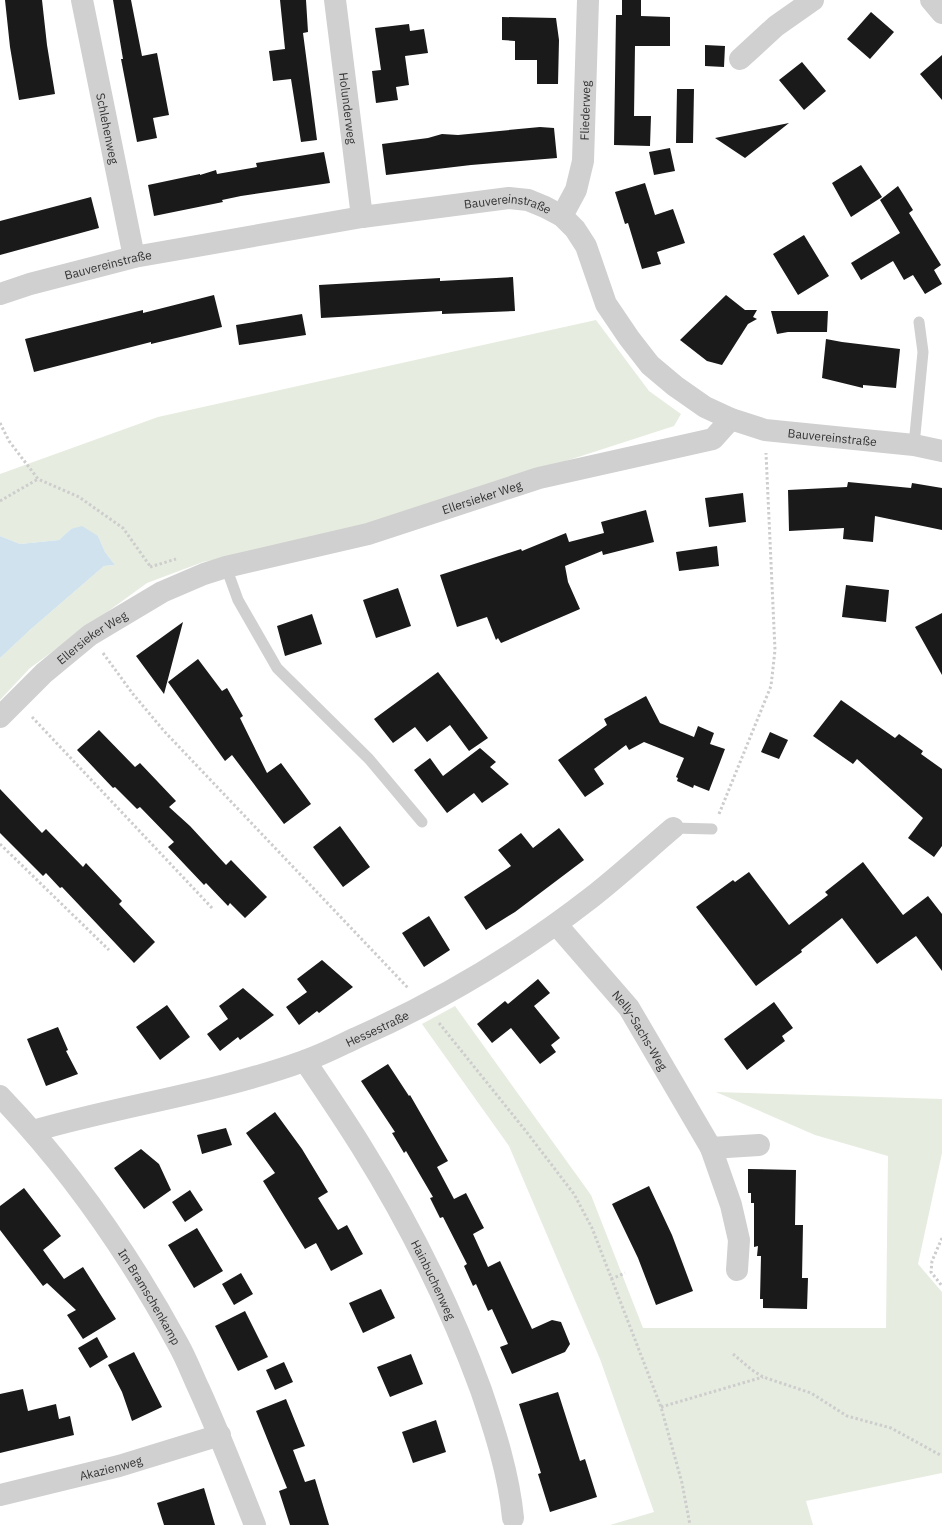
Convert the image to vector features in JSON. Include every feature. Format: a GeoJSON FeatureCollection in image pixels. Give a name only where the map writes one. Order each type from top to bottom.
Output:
{"type":"FeatureCollection","features":[{"type":"Feature","properties":{"kind":"street","name":"Schlehenweg"},"geometry":{"type":"LineString","coordinates":[[82,0],[134,257]]}},
{"type":"Feature","properties":{"kind":"street","name":"Holunderweg"},"geometry":{"type":"LineString","coordinates":[[335,0],[362,216]]}},
{"type":"Feature","properties":{"kind":"street","name":"Fliederweg"},"geometry":{"type":"LineString","coordinates":[[562,216],[576,190],[583,161],[588,0]]}},
{"type":"Feature","properties":{"kind":"street"},"geometry":{"type":"LineString","coordinates":[[740,59],[776,26],[813,0]]}},
{"type":"Feature","properties":{"kind":"street"},"geometry":{"type":"LineString","coordinates":[[931,0],[942,13]]}},
{"type":"Feature","properties":{"kind":"street","name":"Bauvereinstraße"},"geometry":{"type":"LineString","coordinates":[[0,294],[30,284],[134,257],[362,216],[509,198],[528,200],[562,216],[574,229],[586,246],[606,304],[629,338],[650,365],[675,386],[705,407],[731,419],[765,430],[914,445],[942,451]]}},
{"type":"Feature","properties":{"kind":"street","name":"Ellersieker Weg"},"geometry":{"type":"LineString","coordinates":[[0,717],[44,673],[90,635],[162,592],[204,574],[226,567],[368,534],[539,478],[713,438],[731,419]]}},
{"type":"Feature","properties":{"kind":"street","name":"Hessestraße"},"geometry":{"type":"LineString","coordinates":[[33,1131],[78,1118],[243,1080],[305,1061],[370,1032],[423,1006],[507,957],[556,924],[606,885],[673,828]]}},
{"type":"Feature","properties":{"kind":"street","name":"Nelly-Sachs-Weg"},"geometry":{"type":"LineString","coordinates":[[556,924],[629,1008],[711,1148],[733,1214],[739,1240],[737,1270]]}},
{"type":"Feature","properties":{"kind":"street","name":"Hainbuchenweg"},"geometry":{"type":"LineString","coordinates":[[305,1061],[361,1146],[442,1294],[470,1360],[493,1426],[511,1500],[513,1518]]}},
{"type":"Feature","properties":{"kind":"street","name":"Im Bramschenkamp"},"geometry":{"type":"LineString","coordinates":[[0,1096],[33,1131],[107,1226],[179,1345],[220,1435],[255,1525]]}},
{"type":"Feature","properties":{"kind":"street"},"geometry":{"type":"LineString","coordinates":[[711,1148],[759,1146]]}},
{"type":"Feature","properties":{"kind":"street","name":"Akazienweg"},"geometry":{"type":"LineString","coordinates":[[0,1495],[119,1466],[220,1435]]}},
{"type":"Feature","properties":{"kind":"lane"},"geometry":{"type":"LineString","coordinates":[[914,445],[923,352],[919,322]]}},
{"type":"Feature","properties":{"kind":"lane"},"geometry":{"type":"LineString","coordinates":[[226,567],[238,600],[277,668],[369,759],[422,822]]}},
{"type":"Feature","properties":{"kind":"lane"},"geometry":{"type":"LineString","coordinates":[[673,828],[712,829]]}},
{"type":"Feature","properties":{"kind":"path"},"geometry":{"type":"LineString","coordinates":[[0,423],[10,442],[38,479],[79,497],[123,528],[150,567]]}},
{"type":"Feature","properties":{"kind":"path"},"geometry":{"type":"LineString","coordinates":[[712,829],[771,686],[775,650],[765,430]]}},
{"type":"Feature","properties":{"kind":"path"},"geometry":{"type":"LineString","coordinates":[[0,502],[38,479]]}},
{"type":"Feature","properties":{"kind":"path"},"geometry":{"type":"LineString","coordinates":[[90,635],[133,694],[164,731],[438,1021],[574,1194],[592,1228],[661,1407],[682,1483],[690,1525]]}},
{"type":"Feature","properties":{"kind":"path"},"geometry":{"type":"LineString","coordinates":[[16,699],[213,909]]}},
{"type":"Feature","properties":{"kind":"path"},"geometry":{"type":"LineString","coordinates":[[0,844],[109,950]]}},
{"type":"Feature","properties":{"kind":"path"},"geometry":{"type":"LineString","coordinates":[[942,1238],[932,1261],[931,1272],[942,1286]]}},
{"type":"Feature","properties":{"kind":"path"},"geometry":{"type":"LineString","coordinates":[[611,1279],[625,1273]]}},
{"type":"Feature","properties":{"kind":"path"},"geometry":{"type":"LineString","coordinates":[[733,1354],[763,1377],[811,1394],[847,1416],[890,1428],[942,1456]]}},
{"type":"Feature","properties":{"kind":"path"},"geometry":{"type":"LineString","coordinates":[[661,1407],[763,1377]]}},
{"type":"Feature","properties":{"kind":"shaded area"},"geometry":{"type":"Polygon","coordinates":[[[596,320],[649,391],[681,414],[674,426],[347,532],[203,562],[147,583],[30,668],[0,700],[0,658],[104,566],[115,565],[105,552],[98,536],[71,529],[59,540],[20,544],[0,536],[0,474],[158,417],[596,320]]]}},
{"type":"Feature","properties":{"kind":"shaded area"},"geometry":{"type":"Polygon","coordinates":[[[455,1006],[591,1195],[643,1328],[886,1328],[888,1156],[815,1135],[716,1092],[942,1099],[942,1153],[918,1264],[942,1292],[942,1473],[806,1501],[813,1525],[610,1525],[654,1512],[600,1359],[509,1146],[422,1024],[455,1006]]]}},
{"type":"Feature","properties":{"kind":"water"},"geometry":{"type":"Polygon","coordinates":[[[82,526],[98,536],[105,552],[115,565],[104,566],[0,658],[0,536],[20,544],[59,540],[71,529],[82,526]]]}},
{"type":"Feature","properties":{"kind":"building"},"geometry":{"type":"Polygon","coordinates":[[[5,0],[42,0],[55,94],[19,100],[10,47],[5,0]]]}},
{"type":"Feature","properties":{"kind":"building"},"geometry":{"type":"Polygon","coordinates":[[[113,0],[131,0],[142,56],[157,53],[169,115],[153,118],[157,138],[137,142],[121,59],[123,59],[113,0]]]}},
{"type":"Feature","properties":{"kind":"building"},"geometry":{"type":"Polygon","coordinates":[[[280,0],[306,0],[308,32],[303,33],[317,140],[301,142],[291,79],[273,81],[269,51],[285,49],[280,0]]]}},
{"type":"Feature","properties":{"kind":"building"},"geometry":{"type":"Polygon","coordinates":[[[622,0],[641,0],[641,16],[670,17],[670,46],[635,46],[634,116],[651,116],[650,146],[614,145],[616,15],[622,15],[622,0]]]}},
{"type":"Feature","properties":{"kind":"building"},"geometry":{"type":"Polygon","coordinates":[[[871,12],[894,32],[870,59],[847,39],[871,12]]]}},
{"type":"Feature","properties":{"kind":"building"},"geometry":{"type":"Polygon","coordinates":[[[502,17],[556,18],[559,40],[558,84],[537,84],[537,60],[515,60],[515,41],[502,40],[502,17]]]}},
{"type":"Feature","properties":{"kind":"building"},"geometry":{"type":"Polygon","coordinates":[[[409,24],[410,31],[424,29],[428,53],[405,56],[409,85],[396,87],[398,100],[376,103],[372,71],[381,70],[375,28],[409,24]]]}},
{"type":"Feature","properties":{"kind":"building"},"geometry":{"type":"Polygon","coordinates":[[[705,45],[725,46],[724,67],[705,66],[705,45]]]}},
{"type":"Feature","properties":{"kind":"building"},"geometry":{"type":"Polygon","coordinates":[[[942,55],[942,100],[920,74],[942,55]]]}},
{"type":"Feature","properties":{"kind":"building"},"geometry":{"type":"Polygon","coordinates":[[[802,62],[826,91],[804,110],[779,80],[802,62]]]}},
{"type":"Feature","properties":{"kind":"building"},"geometry":{"type":"Polygon","coordinates":[[[677,89],[694,89],[693,143],[676,143],[677,89]]]}},
{"type":"Feature","properties":{"kind":"building"},"geometry":{"type":"Polygon","coordinates":[[[789,123],[745,158],[715,138],[789,123]]]}},
{"type":"Feature","properties":{"kind":"building"},"geometry":{"type":"Polygon","coordinates":[[[540,127],[554,128],[557,158],[471,165],[386,175],[382,144],[428,138],[442,134],[458,135],[540,127]]]}},
{"type":"Feature","properties":{"kind":"building"},"geometry":{"type":"Polygon","coordinates":[[[670,148],[675,171],[654,175],[649,152],[670,148]]]}},
{"type":"Feature","properties":{"kind":"building"},"geometry":{"type":"Polygon","coordinates":[[[324,152],[330,183],[241,196],[222,200],[223,202],[154,216],[148,185],[216,170],[217,174],[257,167],[256,163],[324,152]]]}},
{"type":"Feature","properties":{"kind":"building"},"geometry":{"type":"Polygon","coordinates":[[[861,165],[882,197],[851,217],[832,183],[861,165]]]}},
{"type":"Feature","properties":{"kind":"building"},"geometry":{"type":"Polygon","coordinates":[[[645,183],[655,215],[673,209],[685,243],[657,252],[661,264],[642,269],[628,223],[625,224],[615,192],[645,183]]]}},
{"type":"Feature","properties":{"kind":"building"},"geometry":{"type":"Polygon","coordinates":[[[898,186],[913,210],[909,213],[941,265],[934,270],[942,284],[925,294],[913,275],[904,280],[893,261],[861,280],[851,263],[900,233],[880,200],[898,186]]]}},
{"type":"Feature","properties":{"kind":"building"},"geometry":{"type":"Polygon","coordinates":[[[91,197],[99,228],[0,255],[0,221],[91,197]]]}},
{"type":"Feature","properties":{"kind":"building"},"geometry":{"type":"Polygon","coordinates":[[[804,235],[829,276],[798,295],[773,254],[804,235]]]}},
{"type":"Feature","properties":{"kind":"building"},"geometry":{"type":"Polygon","coordinates":[[[513,277],[515,311],[442,314],[442,311],[321,318],[319,285],[440,278],[440,281],[513,277]]]}},
{"type":"Feature","properties":{"kind":"building"},"geometry":{"type":"Polygon","coordinates":[[[214,295],[222,327],[151,344],[151,342],[34,372],[25,339],[214,295]]]}},
{"type":"Feature","properties":{"kind":"building"},"geometry":{"type":"Polygon","coordinates":[[[726,295],[745,310],[757,310],[753,317],[757,319],[748,324],[722,365],[707,361],[680,340],[726,295]]]}},
{"type":"Feature","properties":{"kind":"building"},"geometry":{"type":"Polygon","coordinates":[[[771,311],[828,311],[827,332],[788,332],[777,334],[771,311]]]}},
{"type":"Feature","properties":{"kind":"building"},"geometry":{"type":"Polygon","coordinates":[[[302,314],[306,335],[239,345],[236,325],[302,314]]]}},
{"type":"Feature","properties":{"kind":"building"},"geometry":{"type":"Polygon","coordinates":[[[826,339],[900,349],[896,388],[863,385],[863,388],[822,378],[826,339]]]}},
{"type":"Feature","properties":{"kind":"building"},"geometry":{"type":"Polygon","coordinates":[[[848,482],[911,488],[912,483],[942,488],[942,530],[875,516],[873,542],[843,539],[844,528],[789,531],[788,490],[847,487],[848,482]]]}},
{"type":"Feature","properties":{"kind":"building"},"geometry":{"type":"Polygon","coordinates":[[[743,493],[746,522],[709,527],[705,498],[743,493]]]}},
{"type":"Feature","properties":{"kind":"building"},"geometry":{"type":"Polygon","coordinates":[[[646,510],[654,542],[603,555],[602,551],[565,566],[568,582],[580,609],[501,643],[498,638],[496,640],[487,617],[457,627],[440,575],[521,549],[522,551],[566,533],[569,542],[604,533],[601,522],[646,510]]]}},
{"type":"Feature","properties":{"kind":"building"},"geometry":{"type":"Polygon","coordinates":[[[717,546],[719,566],[679,571],[676,552],[717,546]]]}},
{"type":"Feature","properties":{"kind":"building"},"geometry":{"type":"Polygon","coordinates":[[[846,585],[889,590],[886,622],[842,617],[846,585]]]}},
{"type":"Feature","properties":{"kind":"building"},"geometry":{"type":"Polygon","coordinates":[[[398,588],[411,626],[376,638],[363,600],[398,588]]]}},
{"type":"Feature","properties":{"kind":"building"},"geometry":{"type":"Polygon","coordinates":[[[942,613],[942,675],[915,627],[942,613]]]}},
{"type":"Feature","properties":{"kind":"building"},"geometry":{"type":"Polygon","coordinates":[[[312,614],[322,644],[285,656],[277,626],[312,614]]]}},
{"type":"Feature","properties":{"kind":"building"},"geometry":{"type":"Polygon","coordinates":[[[183,622],[164,694],[136,656],[183,622]]]}},
{"type":"Feature","properties":{"kind":"building"},"geometry":{"type":"Polygon","coordinates":[[[198,659],[222,691],[227,688],[243,716],[240,718],[267,773],[281,763],[311,804],[284,824],[232,755],[225,761],[168,682],[198,659]]]}},
{"type":"Feature","properties":{"kind":"building"},"geometry":{"type":"Polygon","coordinates":[[[438,672],[488,738],[469,751],[450,725],[427,742],[415,727],[393,743],[374,719],[438,672]]]}},
{"type":"Feature","properties":{"kind":"building"},"geometry":{"type":"Polygon","coordinates":[[[646,696],[660,723],[694,737],[698,726],[714,733],[710,744],[725,749],[709,791],[694,785],[693,788],[677,781],[678,778],[676,777],[684,758],[644,742],[629,750],[626,745],[594,769],[604,784],[585,797],[558,760],[607,725],[604,719],[646,696]]]}},
{"type":"Feature","properties":{"kind":"building"},"geometry":{"type":"Polygon","coordinates":[[[841,700],[895,738],[899,734],[923,751],[921,754],[942,769],[942,846],[934,857],[908,838],[923,818],[857,759],[853,764],[813,736],[841,700]]]}},
{"type":"Feature","properties":{"kind":"building"},"geometry":{"type":"Polygon","coordinates":[[[99,730],[135,767],[140,763],[176,801],[169,807],[190,826],[226,865],[231,860],[267,897],[245,918],[230,903],[228,906],[206,883],[204,885],[168,847],[174,842],[140,807],[137,809],[115,787],[113,788],[77,750],[99,730]]]}},
{"type":"Feature","properties":{"kind":"building"},"geometry":{"type":"Polygon","coordinates":[[[770,732],[788,740],[779,759],[761,752],[770,732]]]}},
{"type":"Feature","properties":{"kind":"building"},"geometry":{"type":"Polygon","coordinates":[[[480,748],[496,762],[490,767],[509,784],[482,803],[474,793],[447,813],[414,770],[430,758],[443,776],[480,748]]]}},
{"type":"Feature","properties":{"kind":"building"},"geometry":{"type":"Polygon","coordinates":[[[0,789],[42,833],[46,829],[83,867],[86,863],[122,901],[119,904],[155,942],[134,963],[62,887],[60,888],[46,873],[43,876],[0,833],[0,789]]]}},
{"type":"Feature","properties":{"kind":"building"},"geometry":{"type":"Polygon","coordinates":[[[340,826],[370,867],[343,887],[313,847],[340,826]]]}},
{"type":"Feature","properties":{"kind":"building"},"geometry":{"type":"Polygon","coordinates":[[[559,828],[584,860],[515,912],[486,930],[464,897],[511,866],[498,850],[521,833],[533,848],[559,828]]]}},
{"type":"Feature","properties":{"kind":"building"},"geometry":{"type":"Polygon","coordinates":[[[863,862],[903,915],[928,896],[942,914],[942,971],[916,936],[877,964],[842,918],[801,950],[802,952],[756,986],[696,907],[733,880],[735,882],[749,872],[789,925],[828,895],[825,892],[863,862]]]}},
{"type":"Feature","properties":{"kind":"building"},"geometry":{"type":"Polygon","coordinates":[[[429,916],[450,950],[424,967],[402,933],[429,916]]]}},
{"type":"Feature","properties":{"kind":"building"},"geometry":{"type":"Polygon","coordinates":[[[322,960],[353,987],[319,1013],[317,1011],[299,1025],[286,1007],[307,992],[297,979],[322,960]]]}},
{"type":"Feature","properties":{"kind":"building"},"geometry":{"type":"Polygon","coordinates":[[[538,979],[550,993],[534,1006],[560,1038],[551,1045],[556,1052],[540,1064],[511,1028],[492,1043],[477,1024],[505,1001],[508,1004],[538,979]]]}},
{"type":"Feature","properties":{"kind":"building"},"geometry":{"type":"Polygon","coordinates":[[[243,988],[274,1015],[240,1040],[238,1037],[220,1051],[207,1034],[228,1019],[219,1006],[243,988]]]}},
{"type":"Feature","properties":{"kind":"building"},"geometry":{"type":"Polygon","coordinates":[[[774,1002],[793,1028],[782,1036],[785,1041],[747,1070],[724,1039],[774,1002]]]}},
{"type":"Feature","properties":{"kind":"building"},"geometry":{"type":"Polygon","coordinates":[[[167,1005],[190,1037],[160,1060],[136,1027],[167,1005]]]}},
{"type":"Feature","properties":{"kind":"building"},"geometry":{"type":"Polygon","coordinates":[[[58,1027],[68,1050],[66,1051],[78,1074],[46,1086],[27,1039],[58,1027]]]}},
{"type":"Feature","properties":{"kind":"building"},"geometry":{"type":"Polygon","coordinates":[[[388,1064],[410,1095],[448,1161],[437,1167],[454,1199],[466,1193],[484,1228],[473,1234],[488,1267],[500,1261],[532,1329],[552,1320],[561,1322],[570,1344],[565,1352],[512,1374],[500,1347],[508,1344],[492,1309],[488,1311],[476,1284],[473,1286],[464,1266],[467,1264],[443,1217],[440,1218],[430,1198],[433,1197],[406,1151],[404,1153],[392,1133],[395,1132],[361,1081],[388,1064]]]}},
{"type":"Feature","properties":{"kind":"building"},"geometry":{"type":"Polygon","coordinates":[[[275,1112],[302,1149],[328,1192],[318,1198],[338,1230],[347,1225],[363,1254],[331,1271],[316,1243],[305,1249],[263,1181],[275,1173],[246,1133],[275,1112]]]}},
{"type":"Feature","properties":{"kind":"building"},"geometry":{"type":"Polygon","coordinates":[[[226,1128],[232,1145],[202,1154],[197,1135],[226,1128]]]}},
{"type":"Feature","properties":{"kind":"building"},"geometry":{"type":"Polygon","coordinates":[[[141,1149],[159,1164],[171,1190],[144,1209],[114,1168],[141,1149]]]}},
{"type":"Feature","properties":{"kind":"building"},"geometry":{"type":"Polygon","coordinates":[[[748,1169],[796,1170],[795,1225],[803,1225],[802,1278],[808,1278],[807,1309],[763,1308],[763,1299],[760,1299],[761,1256],[757,1256],[758,1246],[754,1247],[754,1203],[751,1203],[751,1193],[748,1193],[748,1169]]]}},
{"type":"Feature","properties":{"kind":"building"},"geometry":{"type":"Polygon","coordinates":[[[649,1186],[672,1235],[693,1291],[656,1305],[638,1258],[612,1204],[649,1186]]]}},
{"type":"Feature","properties":{"kind":"building"},"geometry":{"type":"Polygon","coordinates":[[[24,1188],[61,1236],[43,1250],[64,1279],[83,1267],[116,1319],[83,1339],[67,1315],[76,1310],[47,1283],[43,1286],[0,1230],[0,1206],[24,1188]]]}},
{"type":"Feature","properties":{"kind":"building"},"geometry":{"type":"Polygon","coordinates":[[[190,1190],[203,1210],[185,1222],[172,1202],[190,1190]]]}},
{"type":"Feature","properties":{"kind":"building"},"geometry":{"type":"Polygon","coordinates":[[[197,1228],[223,1271],[194,1288],[168,1245],[197,1228]]]}},
{"type":"Feature","properties":{"kind":"building"},"geometry":{"type":"Polygon","coordinates":[[[241,1273],[253,1294],[234,1305],[222,1284],[241,1273]]]}},
{"type":"Feature","properties":{"kind":"building"},"geometry":{"type":"Polygon","coordinates":[[[381,1289],[395,1318],[363,1333],[349,1303],[381,1289]]]}},
{"type":"Feature","properties":{"kind":"building"},"geometry":{"type":"Polygon","coordinates":[[[245,1311],[268,1357],[238,1371],[215,1326],[245,1311]]]}},
{"type":"Feature","properties":{"kind":"building"},"geometry":{"type":"Polygon","coordinates":[[[97,1337],[108,1357],[90,1368],[78,1348],[97,1337]]]}},
{"type":"Feature","properties":{"kind":"building"},"geometry":{"type":"Polygon","coordinates":[[[134,1352],[162,1407],[132,1421],[122,1392],[108,1365],[134,1352]]]}},
{"type":"Feature","properties":{"kind":"building"},"geometry":{"type":"Polygon","coordinates":[[[411,1354],[423,1384],[390,1397],[377,1367],[411,1354]]]}},
{"type":"Feature","properties":{"kind":"building"},"geometry":{"type":"Polygon","coordinates":[[[284,1362],[293,1382],[275,1390],[266,1370],[284,1362]]]}},
{"type":"Feature","properties":{"kind":"building"},"geometry":{"type":"Polygon","coordinates":[[[23,1389],[28,1411],[56,1404],[59,1419],[70,1416],[74,1435],[0,1453],[0,1394],[23,1389]]]}},
{"type":"Feature","properties":{"kind":"building"},"geometry":{"type":"Polygon","coordinates":[[[558,1392],[580,1461],[585,1459],[597,1497],[550,1512],[538,1474],[541,1473],[519,1404],[558,1392]]]}},
{"type":"Feature","properties":{"kind":"building"},"geometry":{"type":"Polygon","coordinates":[[[286,1399],[305,1446],[293,1450],[305,1482],[315,1479],[329,1525],[290,1525],[279,1491],[287,1488],[256,1411],[286,1399]]]}},
{"type":"Feature","properties":{"kind":"building"},"geometry":{"type":"Polygon","coordinates":[[[436,1420],[446,1452],[413,1463],[402,1432],[436,1420]]]}},
{"type":"Feature","properties":{"kind":"building"},"geometry":{"type":"Polygon","coordinates":[[[204,1488],[215,1525],[164,1525],[157,1503],[204,1488]]]}}]}
